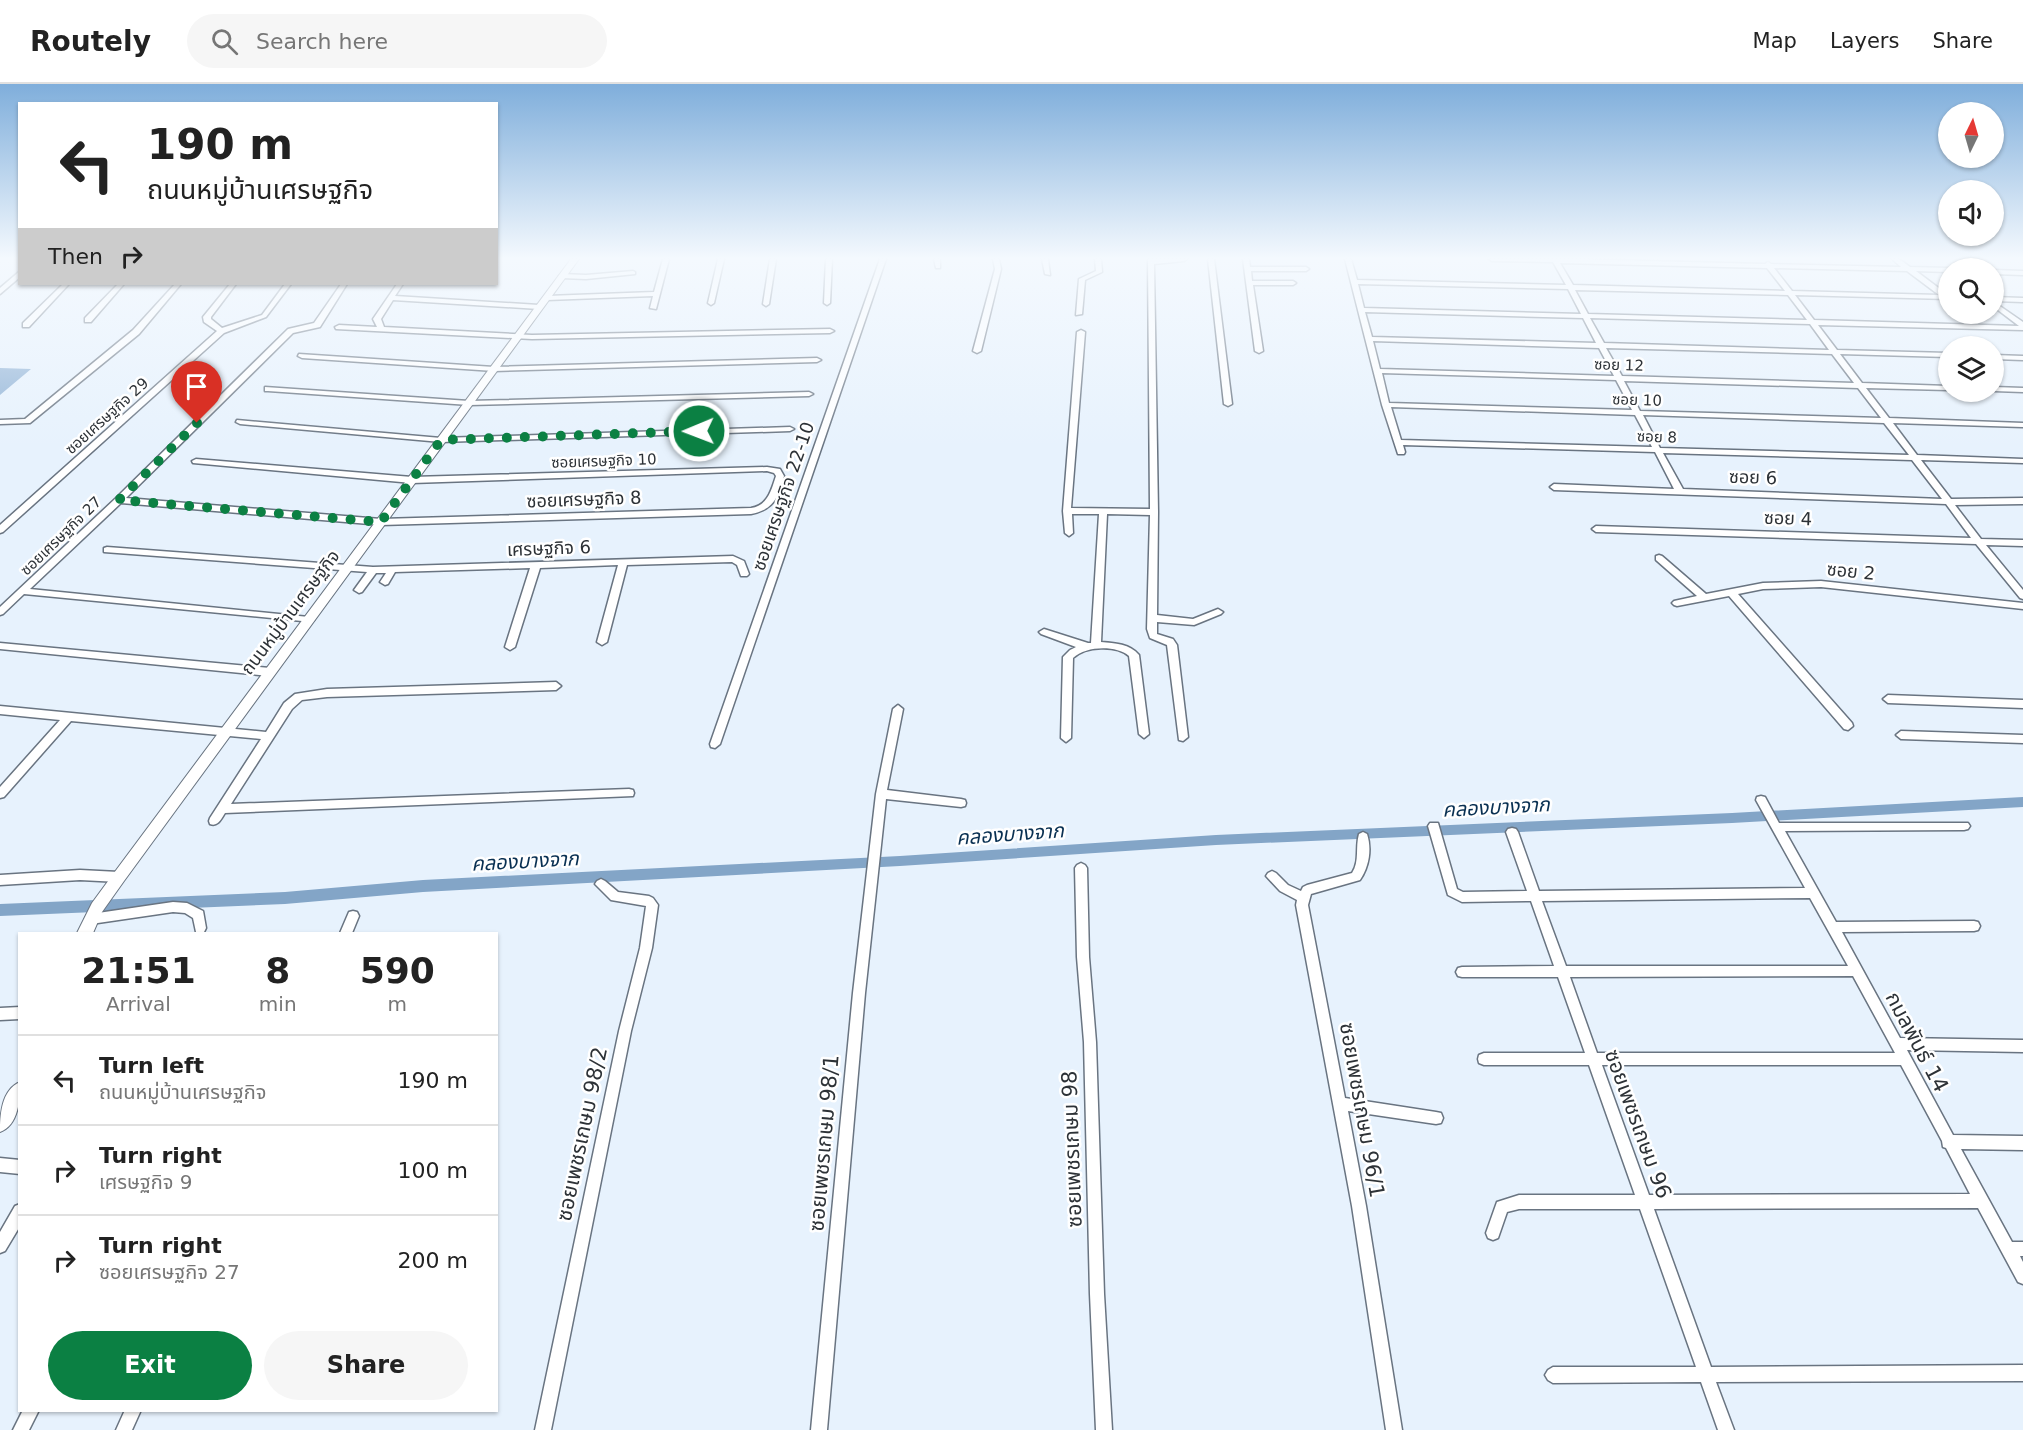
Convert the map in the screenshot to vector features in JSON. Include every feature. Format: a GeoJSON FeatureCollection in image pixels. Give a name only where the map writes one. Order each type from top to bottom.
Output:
{"type":"FeatureCollection","features":[{"type":"Feature","properties":{"kind":"street"},"geometry":{"type":"LineString","coordinates":[[26,325],[29,322]]}},
{"type":"Feature","properties":{"kind":"street"},"geometry":{"type":"LineString","coordinates":[[0,422],[27,421],[136,332],[145,322]]}},
{"type":"Feature","properties":{"kind":"street"},"geometry":{"type":"LineString","coordinates":[[209,322],[221,332]]}},
{"type":"Feature","properties":{"kind":"street","name":"ซอยเศรษฐกิจ 29"},"geometry":{"type":"LineString","coordinates":[[0,530],[221,332],[248,322]]}},
{"type":"Feature","properties":{"kind":"street","name":"ซอยเศรษฐกิจ 27"},"geometry":{"type":"LineString","coordinates":[[0,612],[119,500],[291,331],[317,325],[319,322]]}},
{"type":"Feature","properties":{"kind":"street"},"geometry":{"type":"LineString","coordinates":[[378,322],[381,328]]}},
{"type":"Feature","properties":{"kind":"street","name":"ถนนหมู่บ้านเศรษฐกิจ"},"geometry":{"type":"LineString","coordinates":[[91,920],[115,882],[528,322]]}},
{"type":"Feature","properties":{"kind":"street","name":"ซอยเศรษฐกิจ 22-10"},"geometry":{"type":"LineString","coordinates":[[715,744],[861,322]]}},
{"type":"Feature","properties":{"kind":"street"},"geometry":{"type":"LineString","coordinates":[[977,351],[984,322]]}},
{"type":"Feature","properties":{"kind":"street"},"geometry":{"type":"LineString","coordinates":[[1152,322],[1154,512],[1152,618],[1154,636],[1170,641],[1172,645],[1183,737]]}},
{"type":"Feature","properties":{"kind":"street"},"geometry":{"type":"LineString","coordinates":[[1218,322],[1228,404]]}},
{"type":"Feature","properties":{"kind":"street"},"geometry":{"type":"LineString","coordinates":[[1255,322],[1259,351]]}},
{"type":"Feature","properties":{"kind":"street"},"geometry":{"type":"LineString","coordinates":[[1365,322],[1386,405],[1401,452]]}},
{"type":"Feature","properties":{"kind":"street"},"geometry":{"type":"LineString","coordinates":[[1589,322],[1617,379],[1679,490]]}},
{"type":"Feature","properties":{"kind":"street"},"geometry":{"type":"LineString","coordinates":[[1805,322],[2023,326]]}},
{"type":"Feature","properties":{"kind":"street"},"geometry":{"type":"LineString","coordinates":[[1812,322],[1978,541],[2023,596]]}},
{"type":"Feature","properties":{"kind":"street"},"geometry":{"type":"LineString","coordinates":[[339,327],[517,337],[830,331]]}},
{"type":"Feature","properties":{"kind":"street"},"geometry":{"type":"LineString","coordinates":[[1069,533],[1067,511],[1081,332]]}},
{"type":"Feature","properties":{"kind":"street"},"geometry":{"type":"LineString","coordinates":[[1369,339],[1938,355]]}},
{"type":"Feature","properties":{"kind":"street"},"geometry":{"type":"LineString","coordinates":[[302,356],[494,369],[817,360]]}},
{"type":"Feature","properties":{"kind":"street"},"geometry":{"type":"LineString","coordinates":[[2004,357],[2023,358]]}},
{"type":"Feature","properties":{"kind":"street","name":"ซอย 12"},"geometry":{"type":"LineString","coordinates":[[1377,371],[1938,388]]}},
{"type":"Feature","properties":{"kind":"street"},"geometry":{"type":"LineString","coordinates":[[268,389],[469,403],[809,394]]}},
{"type":"Feature","properties":{"kind":"street"},"geometry":{"type":"LineString","coordinates":[[2004,389],[2023,390]]}},
{"type":"Feature","properties":{"kind":"street","name":"ซอย 10"},"geometry":{"type":"LineString","coordinates":[[1386,405],[2023,425]]}},
{"type":"Feature","properties":{"kind":"street"},"geometry":{"type":"LineString","coordinates":[[240,422],[441,440],[790,429]]}},
{"type":"Feature","properties":{"kind":"street","name":"ซอย 8"},"geometry":{"type":"LineString","coordinates":[[1397,442],[2023,461]]}},
{"type":"Feature","properties":{"kind":"street"},"geometry":{"type":"LineString","coordinates":[[196,461],[412,480]]}},
{"type":"Feature","properties":{"kind":"street","name":"ซอยเศรษฐกิจ 10"},"geometry":{"type":"LineString","coordinates":[[412,480],[767,469],[779,473],[776,489]]}},
{"type":"Feature","properties":{"kind":"street","name":"ซอย 6"},"geometry":{"type":"LineString","coordinates":[[1554,487],[1950,502],[2023,501]]}},
{"type":"Feature","properties":{"kind":"street","name":"ซอยเศรษฐกิจ 8"},"geometry":{"type":"LineString","coordinates":[[119,500],[381,522],[751,511],[769,505],[776,489]]}},
{"type":"Feature","properties":{"kind":"street"},"geometry":{"type":"LineString","coordinates":[[1067,511],[1154,512]]}},
{"type":"Feature","properties":{"kind":"street"},"geometry":{"type":"LineString","coordinates":[[1090,646],[1103,511]]}},
{"type":"Feature","properties":{"kind":"street","name":"ซอย 4"},"geometry":{"type":"LineString","coordinates":[[1596,529],[2023,543]]}},
{"type":"Feature","properties":{"kind":"street","name":"เศรษฐกิจ 6"},"geometry":{"type":"LineString","coordinates":[[107,550],[373,570],[733,559],[741,564],[744,574]]}},
{"type":"Feature","properties":{"kind":"street"},"geometry":{"type":"LineString","coordinates":[[1659,558],[1705,598]]}},
{"type":"Feature","properties":{"kind":"street"},"geometry":{"type":"LineString","coordinates":[[602,642],[623,562]]}},
{"type":"Feature","properties":{"kind":"street"},"geometry":{"type":"LineString","coordinates":[[510,648],[536,565]]}},
{"type":"Feature","properties":{"kind":"street"},"geometry":{"type":"LineString","coordinates":[[359,590],[373,570]]}},
{"type":"Feature","properties":{"kind":"street"},"geometry":{"type":"LineString","coordinates":[[385,582],[392,570]]}},
{"type":"Feature","properties":{"kind":"street","name":"ซอย 2"},"geometry":{"type":"LineString","coordinates":[[1677,603],[1762,586],[1821,584],[2023,606]]}},
{"type":"Feature","properties":{"kind":"street"},"geometry":{"type":"LineString","coordinates":[[23,591],[309,620]]}},
{"type":"Feature","properties":{"kind":"street"},"geometry":{"type":"LineString","coordinates":[[1731,592],[1848,726]]}},
{"type":"Feature","properties":{"kind":"street"},"geometry":{"type":"LineString","coordinates":[[1152,618],[1194,622],[1218,612]]}},
{"type":"Feature","properties":{"kind":"street"},"geometry":{"type":"LineString","coordinates":[[1044,632],[1090,646],[1125,648],[1134,655],[1144,734]]}},
{"type":"Feature","properties":{"kind":"street"},"geometry":{"type":"LineString","coordinates":[[0,646],[270,672]]}},
{"type":"Feature","properties":{"kind":"street"},"geometry":{"type":"LineString","coordinates":[[1066,738],[1068,657],[1070,653],[1090,646]]}},
{"type":"Feature","properties":{"kind":"street"},"geometry":{"type":"LineString","coordinates":[[214,821],[267,736],[288,706],[299,697],[327,693],[556,686]]}},
{"type":"Feature","properties":{"kind":"street"},"geometry":{"type":"LineString","coordinates":[[1888,699],[2023,705]]}},
{"type":"Feature","properties":{"kind":"street","name":"ซอยเพชรเกษม 98/1"},"geometry":{"type":"LineString","coordinates":[[819,1430],[871,885],[881,795],[898,709]]}},
{"type":"Feature","properties":{"kind":"street"},"geometry":{"type":"LineString","coordinates":[[0,710],[267,736]]}},
{"type":"Feature","properties":{"kind":"street"},"geometry":{"type":"LineString","coordinates":[[0,794],[68,717]]}},
{"type":"Feature","properties":{"kind":"street"},"geometry":{"type":"LineString","coordinates":[[1901,735],[2023,739]]}},
{"type":"Feature","properties":{"kind":"street"},"geometry":{"type":"LineString","coordinates":[[0,778],[13,779]]}},
{"type":"Feature","properties":{"kind":"street"},"geometry":{"type":"LineString","coordinates":[[222,808],[630,793]]}},
{"type":"Feature","properties":{"kind":"street"},"geometry":{"type":"LineString","coordinates":[[881,795],[961,803]]}},
{"type":"Feature","properties":{"kind":"street","name":"กมลพันธ์ 14"},"geometry":{"type":"LineString","coordinates":[[1761,800],[1833,927],[2023,1277]]}},
{"type":"Feature","properties":{"kind":"street"},"geometry":{"type":"LineString","coordinates":[[1434,826],[1455,894],[1462,897],[1812,893]]}},
{"type":"Feature","properties":{"kind":"street"},"geometry":{"type":"LineString","coordinates":[[1777,827],[1964,826]]}},
{"type":"Feature","properties":{"kind":"street","name":"ซอยเพชรเกษม 96"},"geometry":{"type":"LineString","coordinates":[[1512,832],[1726,1430]]}},
{"type":"Feature","properties":{"kind":"street"},"geometry":{"type":"LineString","coordinates":[[1272,876],[1284,888],[1303,897],[1307,890],[1314,887],[1356,877],[1360,873],[1363,837]]}},
{"type":"Feature","properties":{"kind":"street","name":"ซอยเพชรเกษม 98"},"geometry":{"type":"LineString","coordinates":[[1081,868],[1083,957],[1090,1042],[1104,1430]]}},
{"type":"Feature","properties":{"kind":"street"},"geometry":{"type":"LineString","coordinates":[[0,880],[81,875],[115,882]]}},
{"type":"Feature","properties":{"kind":"street","name":"ซอยเพชรเกษม 98/2"},"geometry":{"type":"LineString","coordinates":[[543,1430],[626,1031],[646,948],[652,909],[650,901],[615,897],[601,884]]}},
{"type":"Feature","properties":{"kind":"street","name":"ซอยเพชรเกษม 96/1"},"geometry":{"type":"LineString","coordinates":[[1303,897],[1302,905],[1359,1206],[1394,1430]]}},
{"type":"Feature","properties":{"kind":"street"},"geometry":{"type":"LineString","coordinates":[[91,920],[181,908],[199,915],[200,928]]}},
{"type":"Feature","properties":{"kind":"street"},"geometry":{"type":"LineString","coordinates":[[346,932],[353,916]]}},
{"type":"Feature","properties":{"kind":"street"},"geometry":{"type":"LineString","coordinates":[[1833,927],[1974,927]]}},
{"type":"Feature","properties":{"kind":"street"},"geometry":{"type":"LineString","coordinates":[[1462,972],[1856,971]]}},
{"type":"Feature","properties":{"kind":"street"},"geometry":{"type":"LineString","coordinates":[[0,1014],[18,1013]]}},
{"type":"Feature","properties":{"kind":"street"},"geometry":{"type":"LineString","coordinates":[[1896,1044],[2023,1046]]}},
{"type":"Feature","properties":{"kind":"street"},"geometry":{"type":"LineString","coordinates":[[1484,1059],[1905,1059]]}},
{"type":"Feature","properties":{"kind":"street"},"geometry":{"type":"LineString","coordinates":[[0,1124],[18,1093]]}},
{"type":"Feature","properties":{"kind":"street"},"geometry":{"type":"LineString","coordinates":[[1340,1104],[1377,1108],[1408,1116],[1436,1118]]}},
{"type":"Feature","properties":{"kind":"street"},"geometry":{"type":"LineString","coordinates":[[1948,1142],[2023,1143]]}},
{"type":"Feature","properties":{"kind":"street"},"geometry":{"type":"LineString","coordinates":[[0,1165],[18,1167]]}},
{"type":"Feature","properties":{"kind":"street"},"geometry":{"type":"LineString","coordinates":[[1493,1233],[1499,1211],[1512,1203],[1981,1201]]}},
{"type":"Feature","properties":{"kind":"street"},"geometry":{"type":"LineString","coordinates":[[0,1246],[18,1214]]}},
{"type":"Feature","properties":{"kind":"street"},"geometry":{"type":"LineString","coordinates":[[2007,1249],[2023,1249]]}},
{"type":"Feature","properties":{"kind":"street"},"geometry":{"type":"LineString","coordinates":[[1553,1375],[2023,1373]]}},
{"type":"Feature","properties":{"kind":"street"},"geometry":{"type":"LineString","coordinates":[[21,1430],[30,1412]]}},
{"type":"Feature","properties":{"kind":"street"},"geometry":{"type":"LineString","coordinates":[[124,1430],[132,1412]]}},
{"type":"Feature","properties":{"kind":"shaded area"},"geometry":{"type":"Polygon","coordinates":[[[0,368],[31,369],[0,395],[0,368]]]}},
{"type":"Feature","properties":{"kind":"waterway","name":"คลองบางจาก"},"geometry":{"type":"LineString","coordinates":[[0,910],[285,898],[423,886],[900,861],[1216,840],[1732,818],[2023,802]]}},
{"type":"Feature","properties":{"kind":"route"},"geometry":{"type":"LineString","coordinates":[[197,423],[119,500],[381,522],[441,440],[699,431]]}}]}
